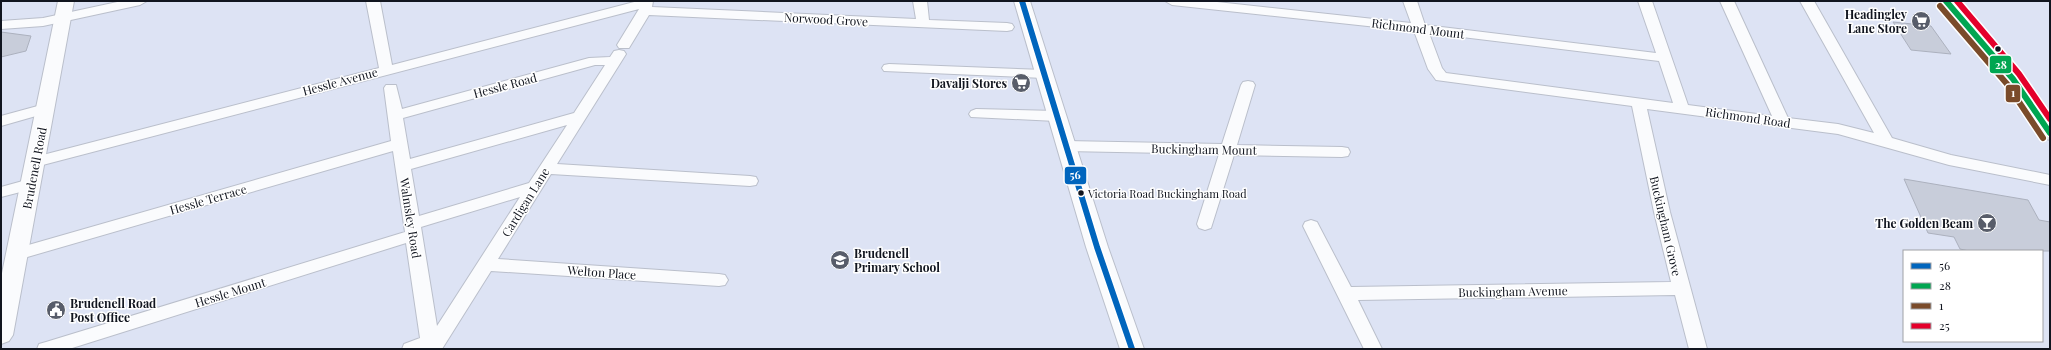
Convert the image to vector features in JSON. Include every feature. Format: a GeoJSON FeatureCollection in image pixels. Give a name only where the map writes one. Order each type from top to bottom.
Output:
{"type":"FeatureCollection","features":[{"type":"Feature","properties":{"kind":"highway"},"geometry":{"type":"LineString","coordinates":[[1946,1],[2013,79],[2050,133]]}},
{"type":"Feature","properties":{"kind":"street"},"geometry":{"type":"LineString","coordinates":[[1,25],[43,22],[65,10],[140,1]]}},
{"type":"Feature","properties":{"kind":"street"},"geometry":{"type":"LineString","coordinates":[[373,1],[386,69]]}},
{"type":"Feature","properties":{"kind":"street"},"geometry":{"type":"LineString","coordinates":[[920,1],[923,23]]}},
{"type":"Feature","properties":{"kind":"street"},"geometry":{"type":"LineString","coordinates":[[1022,1],[1056,116],[1132,349]]}},
{"type":"Feature","properties":{"kind":"street","name":"Richmond Mount"},"geometry":{"type":"LineString","coordinates":[[1172,1],[1420,28],[1665,58]]}},
{"type":"Feature","properties":{"kind":"street"},"geometry":{"type":"LineString","coordinates":[[1410,1],[1420,28]]}},
{"type":"Feature","properties":{"kind":"street"},"geometry":{"type":"LineString","coordinates":[[1645,1],[1682,108]]}},
{"type":"Feature","properties":{"kind":"street"},"geometry":{"type":"LineString","coordinates":[[1727,1],[1783,123]]}},
{"type":"Feature","properties":{"kind":"street"},"geometry":{"type":"LineString","coordinates":[[1807,1],[1886,141]]}},
{"type":"Feature","properties":{"kind":"street","name":"Hessle Avenue"},"geometry":{"type":"LineString","coordinates":[[35,162],[386,69],[645,5]]}},
{"type":"Feature","properties":{"kind":"street","name":"Norwood Grove"},"geometry":{"type":"LineString","coordinates":[[645,5],[717,7],[923,23],[1007,27]]}},
{"type":"Feature","properties":{"kind":"street","name":"Cardigan Lane"},"geometry":{"type":"LineString","coordinates":[[431,347],[486,264],[580,116],[619,53],[645,5]]}},
{"type":"Feature","properties":{"kind":"street","name":"Brudenell Road"},"geometry":{"type":"LineString","coordinates":[[1,335],[65,10]]}},
{"type":"Feature","properties":{"kind":"street","name":"Richmond Road"},"geometry":{"type":"LineString","coordinates":[[1420,28],[1434,69],[1441,77],[1638,102],[1838,130],[1886,141],[1949,160],[2050,180]]}},
{"type":"Feature","properties":{"kind":"street","name":"Hessle Road"},"geometry":{"type":"LineString","coordinates":[[395,116],[619,53]]}},
{"type":"Feature","properties":{"kind":"street"},"geometry":{"type":"LineString","coordinates":[[888,68],[1044,74]]}},
{"type":"Feature","properties":{"kind":"street"},"geometry":{"type":"LineString","coordinates":[[1205,224],[1248,85]]}},
{"type":"Feature","properties":{"kind":"street","name":"Walmsley Road"},"geometry":{"type":"LineString","coordinates":[[391,88],[431,347]]}},
{"type":"Feature","properties":{"kind":"street","name":"Buckingham Grove"},"geometry":{"type":"LineString","coordinates":[[1638,102],[1681,288],[1698,349]]}},
{"type":"Feature","properties":{"kind":"street"},"geometry":{"type":"LineString","coordinates":[[1,121],[45,109]]}},
{"type":"Feature","properties":{"kind":"street"},"geometry":{"type":"LineString","coordinates":[[976,114],[1056,116]]}},
{"type":"Feature","properties":{"kind":"street"},"geometry":{"type":"LineString","coordinates":[[403,166],[580,116]]}},
{"type":"Feature","properties":{"kind":"street","name":"Hessle Terrace"},"geometry":{"type":"LineString","coordinates":[[17,254],[400,144]]}},
{"type":"Feature","properties":{"kind":"street","name":"Buckingham Mount"},"geometry":{"type":"LineString","coordinates":[[1066,146],[1342,152]]}},
{"type":"Feature","properties":{"kind":"street"},"geometry":{"type":"LineString","coordinates":[[546,169],[750,181]]}},
{"type":"Feature","properties":{"kind":"street"},"geometry":{"type":"LineString","coordinates":[[1,192],[30,184]]}},
{"type":"Feature","properties":{"kind":"street","name":"Hessle Mount"},"geometry":{"type":"LineString","coordinates":[[46,349],[412,229],[535,186]]}},
{"type":"Feature","properties":{"kind":"street"},"geometry":{"type":"LineString","coordinates":[[1311,226],[1372,349]]}},
{"type":"Feature","properties":{"kind":"street","name":"Welton Place"},"geometry":{"type":"LineString","coordinates":[[486,264],[719,280]]}},
{"type":"Feature","properties":{"kind":"street","name":"Buckingham Avenue"},"geometry":{"type":"LineString","coordinates":[[1345,294],[1681,288]]}},
{"type":"Feature","properties":{"kind":"street"},"geometry":{"type":"LineString","coordinates":[[411,349],[431,347]]}},
{"type":"Feature","properties":{"kind":"building"},"geometry":{"type":"Polygon","coordinates":[[[1893,22],[1931,26],[1951,54],[1911,50],[1893,22]]]}},
{"type":"Feature","properties":{"kind":"building"},"geometry":{"type":"Polygon","coordinates":[[[1,32],[31,36],[26,51],[1,57],[1,32]]]}},
{"type":"Feature","properties":{"kind":"building","name":"The Golden Beam"},"geometry":{"type":"Polygon","coordinates":[[[1904,179],[2028,200],[2039,220],[2050,222],[2050,251],[1964,250],[1960,249],[1954,237],[1928,233],[1904,179]]]}},
{"type":"Feature","properties":{"kind":"transit line","name":"56"},"geometry":{"type":"LineString","coordinates":[[1022,1],[1097,247],[1132,349]]}},
{"type":"Feature","properties":{"kind":"transit line","name":"28"},"geometry":{"type":"LineString","coordinates":[[1946,1],[2013,79],[2050,133]]}},
{"type":"Feature","properties":{"kind":"transit line","name":"25"},"geometry":{"type":"LineString","coordinates":[[1957,1],[2019,74],[2050,119]]}},
{"type":"Feature","properties":{"kind":"transit line","name":"1"},"geometry":{"type":"LineString","coordinates":[[1940,6],[2007,84],[2043,138]]}},
{"type":"Feature","properties":{"kind":"place","name":"Headingley Lane Store"},"geometry":{"type":"Point","coordinates":[1921,21]}},
{"type":"Feature","properties":{"kind":"place","name":"Davalji Stores"},"geometry":{"type":"Point","coordinates":[1021,83]}},
{"type":"Feature","properties":{"kind":"place","name":"Victoria Road Buckingham Road"},"geometry":{"type":"Point","coordinates":[1081,193]}},
{"type":"Feature","properties":{"kind":"place","name":"The Golden Beam"},"geometry":{"type":"Point","coordinates":[1987,223]}},
{"type":"Feature","properties":{"kind":"place","name":"Brudenell Primary School"},"geometry":{"type":"Point","coordinates":[840,260]}},
{"type":"Feature","properties":{"kind":"place","name":"Brudenell Road Post Office"},"geometry":{"type":"Point","coordinates":[56,310]}}]}
